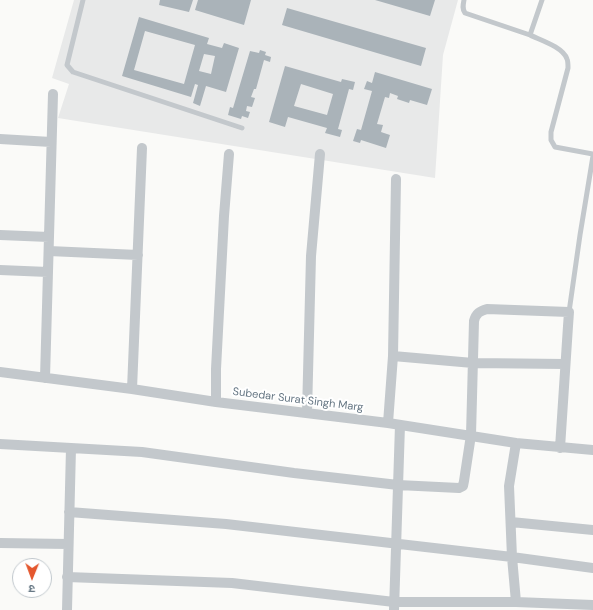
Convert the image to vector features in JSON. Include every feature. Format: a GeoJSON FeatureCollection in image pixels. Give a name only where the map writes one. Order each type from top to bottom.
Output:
{"type":"FeatureCollection","features":[{"type":"Feature","properties":{"kind":"street"},"geometry":{"type":"LineString","coordinates":[[45,378],[53,94]]}},
{"type":"Feature","properties":{"kind":"street"},"geometry":{"type":"LineString","coordinates":[[0,139],[52,142]]}},
{"type":"Feature","properties":{"kind":"street"},"geometry":{"type":"LineString","coordinates":[[132,389],[142,148]]}},
{"type":"Feature","properties":{"kind":"street"},"geometry":{"type":"LineString","coordinates":[[216,402],[216,369],[224,216],[230,154]]}},
{"type":"Feature","properties":{"kind":"street"},"geometry":{"type":"LineString","coordinates":[[307,413],[312,256],[320,154]]}},
{"type":"Feature","properties":{"kind":"street"},"geometry":{"type":"LineString","coordinates":[[388,423],[394,356],[396,179]]}},
{"type":"Feature","properties":{"kind":"street"},"geometry":{"type":"LineString","coordinates":[[0,235],[49,237]]}},
{"type":"Feature","properties":{"kind":"street"},"geometry":{"type":"LineString","coordinates":[[49,251],[138,255]]}},
{"type":"Feature","properties":{"kind":"street"},"geometry":{"type":"LineString","coordinates":[[0,270],[48,272]]}},
{"type":"Feature","properties":{"kind":"street"},"geometry":{"type":"LineString","coordinates":[[0,444],[142,452],[294,473],[398,485],[459,488],[463,486],[471,435],[474,321],[480,311],[487,309],[569,312],[560,448]]}},
{"type":"Feature","properties":{"kind":"street"},"geometry":{"type":"LineString","coordinates":[[394,356],[473,363],[565,364]]}},
{"type":"Feature","properties":{"kind":"street","name":"Subedar Surat Singh Marg"},"geometry":{"type":"LineString","coordinates":[[0,372],[132,389],[216,402],[388,423],[516,443],[593,450]]}},
{"type":"Feature","properties":{"kind":"street"},"geometry":{"type":"LineString","coordinates":[[394,606],[400,425]]}},
{"type":"Feature","properties":{"kind":"street"},"geometry":{"type":"LineString","coordinates":[[516,443],[509,486],[512,557],[516,602]]}},
{"type":"Feature","properties":{"kind":"street"},"geometry":{"type":"LineString","coordinates":[[67,610],[71,448]]}},
{"type":"Feature","properties":{"kind":"street"},"geometry":{"type":"LineString","coordinates":[[69,512],[226,524],[396,543],[593,568]]}},
{"type":"Feature","properties":{"kind":"street"},"geometry":{"type":"LineString","coordinates":[[511,522],[593,530]]}},
{"type":"Feature","properties":{"kind":"street"},"geometry":{"type":"LineString","coordinates":[[0,543],[68,544]]}},
{"type":"Feature","properties":{"kind":"street"},"geometry":{"type":"LineString","coordinates":[[67,577],[232,583],[394,606],[516,602],[593,606]]}},
{"type":"Feature","properties":{"kind":"lane"},"geometry":{"type":"LineString","coordinates":[[83,0],[66,64],[73,72],[242,128]]}},
{"type":"Feature","properties":{"kind":"lane"},"geometry":{"type":"LineString","coordinates":[[464,0],[462,7],[465,13],[530,35],[556,47],[567,58],[568,68],[551,132],[551,140],[556,147],[593,155],[569,312]]}},
{"type":"Feature","properties":{"kind":"lane"},"geometry":{"type":"LineString","coordinates":[[530,35],[542,0]]}},
{"type":"Feature","properties":{"kind":"shaded area"},"geometry":{"type":"Polygon","coordinates":[[[74,0],[458,0],[443,55],[435,178],[58,118],[69,84],[52,78],[74,0]]]}},
{"type":"Feature","properties":{"kind":"building"},"geometry":{"type":"Polygon","coordinates":[[[160,0],[193,0],[189,12],[159,5],[160,0]]]}},
{"type":"Feature","properties":{"kind":"building"},"geometry":{"type":"Polygon","coordinates":[[[198,0],[251,0],[244,25],[195,10],[198,0]]]}},
{"type":"Feature","properties":{"kind":"building"},"geometry":{"type":"Polygon","coordinates":[[[375,0],[435,0],[430,16],[375,0]]]}},
{"type":"Feature","properties":{"kind":"building"},"geometry":{"type":"Polygon","coordinates":[[[287,8],[426,48],[421,66],[282,25],[287,8]]]}},
{"type":"Feature","properties":{"kind":"building"},"geometry":{"type":"Polygon","coordinates":[[[139,17],[209,38],[207,44],[222,48],[224,43],[239,48],[226,92],[206,86],[200,106],[193,103],[198,85],[195,84],[191,97],[122,76],[139,17]],[[145,31],[134,70],[184,84],[195,45],[145,31]],[[204,54],[199,71],[211,74],[215,56],[204,54]]]}},
{"type":"Feature","properties":{"kind":"building"},"geometry":{"type":"Polygon","coordinates":[[[260,50],[266,52],[265,55],[271,57],[270,62],[264,60],[256,89],[254,89],[251,97],[255,98],[252,107],[247,106],[246,111],[250,112],[248,118],[242,116],[241,119],[228,115],[230,107],[233,108],[250,51],[259,53],[260,50]]]}},
{"type":"Feature","properties":{"kind":"building"},"geometry":{"type":"Polygon","coordinates":[[[285,66],[341,82],[342,79],[355,82],[353,90],[349,89],[338,129],[342,130],[340,137],[325,133],[327,128],[288,117],[285,127],[269,122],[285,66]],[[301,84],[294,106],[327,115],[333,94],[301,84]]]}},
{"type":"Feature","properties":{"kind":"building"},"geometry":{"type":"Polygon","coordinates":[[[375,72],[432,89],[427,105],[410,100],[409,103],[397,99],[398,96],[390,93],[389,98],[385,97],[377,124],[383,125],[381,132],[390,135],[386,148],[361,140],[360,143],[353,141],[357,129],[361,130],[372,91],[364,89],[367,81],[372,83],[375,72]]]}}]}
